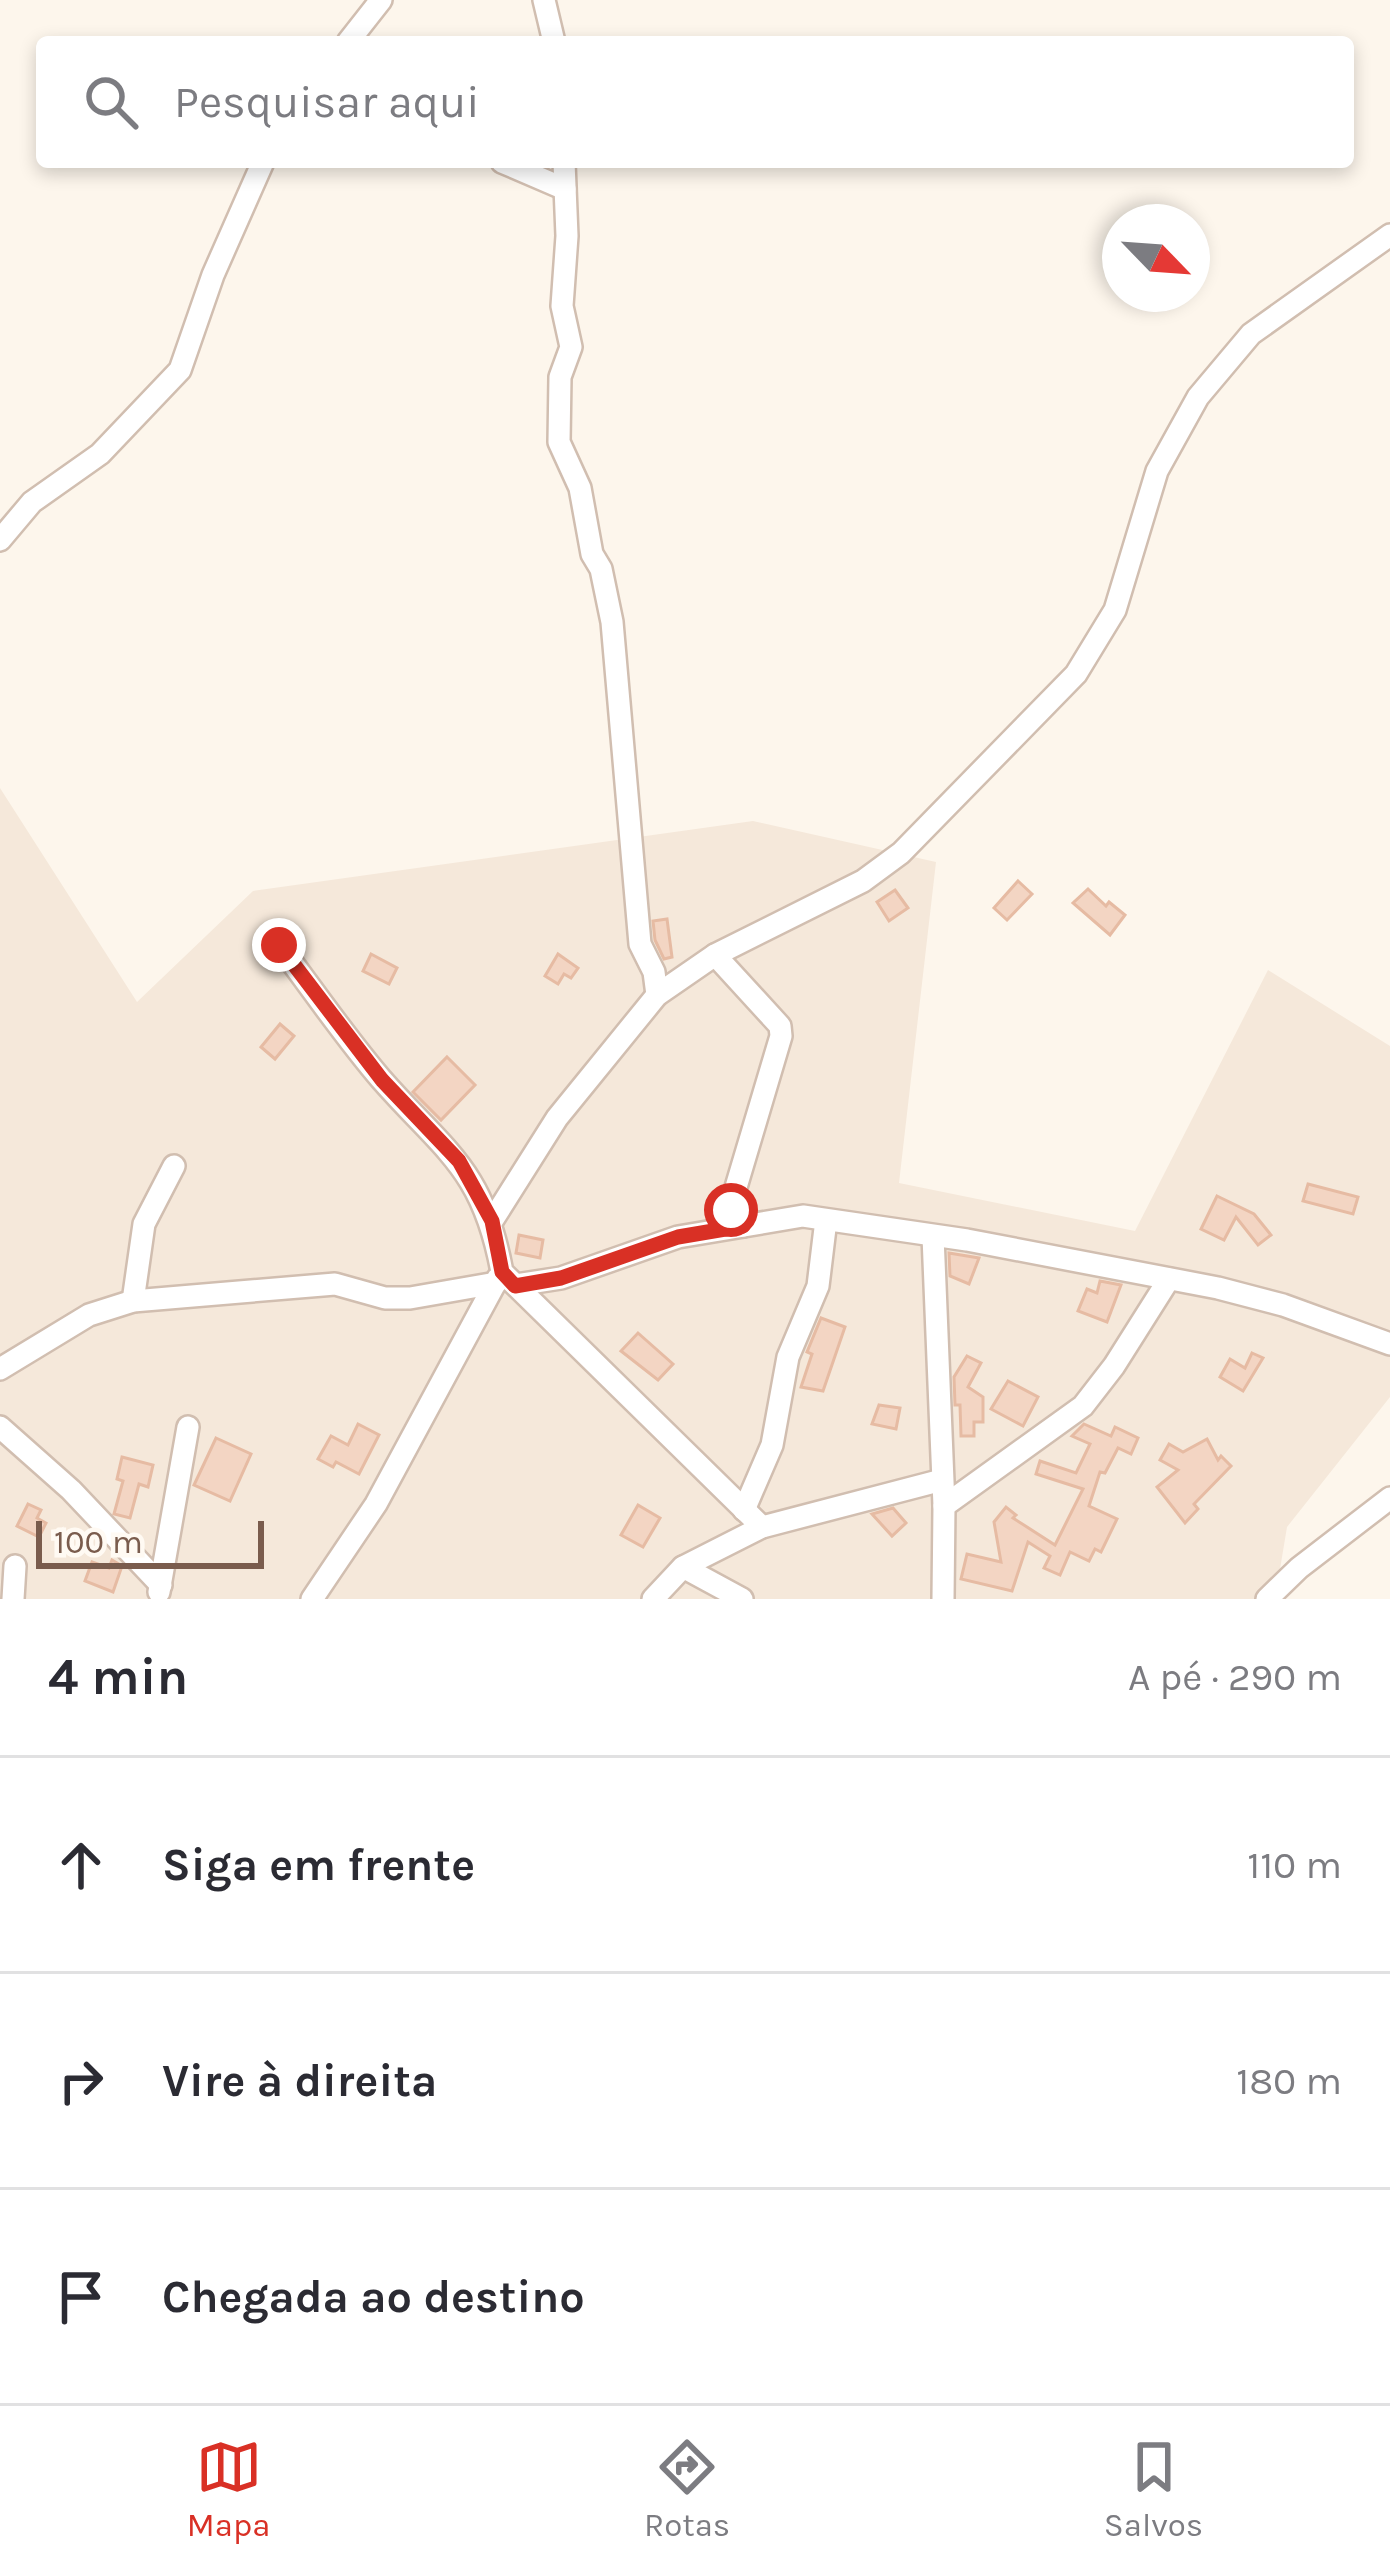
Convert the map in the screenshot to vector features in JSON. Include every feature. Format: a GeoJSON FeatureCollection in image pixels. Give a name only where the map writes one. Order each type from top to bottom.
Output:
{"type":"FeatureCollection","features":[{"type":"Feature","properties":{"kind":"street"},"geometry":{"type":"LineString","coordinates":[[353,36],[381,0]]}},
{"type":"Feature","properties":{"kind":"street"},"geometry":{"type":"LineString","coordinates":[[544,0],[553,36]]}},
{"type":"Feature","properties":{"kind":"street"},"geometry":{"type":"LineString","coordinates":[[0,540],[32,502],[100,454],[180,370],[213,275],[260,168]]}},
{"type":"Feature","properties":{"kind":"street"},"geometry":{"type":"LineString","coordinates":[[516,168],[565,189]]}},
{"type":"Feature","properties":{"kind":"street"},"geometry":{"type":"LineString","coordinates":[[564,168],[562,306],[571,347],[560,377],[559,442],[580,488],[592,554],[601,569],[613,622],[640,944],[654,972],[657,995]]}},
{"type":"Feature","properties":{"kind":"street"},"geometry":{"type":"LineString","coordinates":[[492,1221],[557,1118],[657,995],[715,955],[863,881],[901,853],[1076,674],[1115,610],[1157,471],[1198,397],[1251,334],[1390,235]]}},
{"type":"Feature","properties":{"kind":"street"},"geometry":{"type":"LineString","coordinates":[[279,945],[382,1080],[459,1161],[492,1221],[504,1280],[761,1527]]}},
{"type":"Feature","properties":{"kind":"street"},"geometry":{"type":"LineString","coordinates":[[715,955],[780,1026],[781,1036],[731,1204],[743,1226]]}},
{"type":"Feature","properties":{"kind":"street"},"geometry":{"type":"LineString","coordinates":[[133,1300],[144,1224],[174,1166]]}},
{"type":"Feature","properties":{"kind":"street"},"geometry":{"type":"LineString","coordinates":[[0,1369],[89,1315],[133,1300],[335,1284],[385,1298],[410,1298],[504,1280],[561,1278],[678,1237],[803,1216],[1169,1279],[1283,1305],[1390,1343]]}},
{"type":"Feature","properties":{"kind":"street"},"geometry":{"type":"LineString","coordinates":[[744,1510],[772,1444],[788,1357],[818,1286],[826,1220]]}},
{"type":"Feature","properties":{"kind":"street"},"geometry":{"type":"LineString","coordinates":[[933,1236],[943,1599]]}},
{"type":"Feature","properties":{"kind":"street"},"geometry":{"type":"LineString","coordinates":[[944,1506],[1083,1406],[1169,1279]]}},
{"type":"Feature","properties":{"kind":"street"},"geometry":{"type":"LineString","coordinates":[[312,1599],[376,1504],[504,1280]]}},
{"type":"Feature","properties":{"kind":"street"},"geometry":{"type":"LineString","coordinates":[[0,1427],[71,1490],[159,1592]]}},
{"type":"Feature","properties":{"kind":"street"},"geometry":{"type":"LineString","coordinates":[[159,1592],[188,1427]]}},
{"type":"Feature","properties":{"kind":"street"},"geometry":{"type":"LineString","coordinates":[[652,1599],[683,1567],[761,1527],[942,1480]]}},
{"type":"Feature","properties":{"kind":"street"},"geometry":{"type":"LineString","coordinates":[[1267,1599],[1299,1568],[1390,1498]]}},
{"type":"Feature","properties":{"kind":"street"},"geometry":{"type":"LineString","coordinates":[[13,1599],[15,1566]]}},
{"type":"Feature","properties":{"kind":"street"},"geometry":{"type":"LineString","coordinates":[[683,1567],[742,1599]]}},
{"type":"Feature","properties":{"kind":"shaded area"},"geometry":{"type":"Polygon","coordinates":[[[0,788],[137,1002],[253,891],[753,821],[936,862],[899,1183],[1135,1231],[1268,970],[1390,1046],[1390,1397],[1287,1527],[1275,1599],[0,1599],[0,788]]]}},
{"type":"Feature","properties":{"kind":"building"},"geometry":{"type":"Polygon","coordinates":[[[1018,881],[1032,894],[1007,920],[994,908],[1018,881]]]}},
{"type":"Feature","properties":{"kind":"building"},"geometry":{"type":"Polygon","coordinates":[[[1088,889],[1125,915],[1110,935],[1073,903],[1088,889]]]}},
{"type":"Feature","properties":{"kind":"building"},"geometry":{"type":"Polygon","coordinates":[[[895,890],[908,908],[889,921],[877,902],[895,890]]]}},
{"type":"Feature","properties":{"kind":"building"},"geometry":{"type":"Polygon","coordinates":[[[667,919],[672,957],[664,959],[653,921],[667,919]]]}},
{"type":"Feature","properties":{"kind":"building"},"geometry":{"type":"Polygon","coordinates":[[[371,954],[397,968],[389,984],[363,971],[371,954]]]}},
{"type":"Feature","properties":{"kind":"building"},"geometry":{"type":"Polygon","coordinates":[[[558,954],[578,968],[571,978],[564,974],[558,984],[545,976],[558,954]]]}},
{"type":"Feature","properties":{"kind":"building"},"geometry":{"type":"Polygon","coordinates":[[[280,1024],[294,1036],[275,1059],[261,1047],[280,1024]]]}},
{"type":"Feature","properties":{"kind":"building"},"geometry":{"type":"Polygon","coordinates":[[[447,1057],[475,1085],[441,1120],[413,1092],[447,1057]]]}},
{"type":"Feature","properties":{"kind":"building"},"geometry":{"type":"Polygon","coordinates":[[[1308,1184],[1358,1197],[1353,1214],[1303,1201],[1308,1184]]]}},
{"type":"Feature","properties":{"kind":"building"},"geometry":{"type":"Polygon","coordinates":[[[1217,1196],[1254,1214],[1271,1235],[1258,1245],[1236,1217],[1224,1240],[1201,1229],[1217,1196]]]}},
{"type":"Feature","properties":{"kind":"building"},"geometry":{"type":"Polygon","coordinates":[[[519,1235],[543,1240],[540,1258],[516,1253],[519,1235]]]}},
{"type":"Feature","properties":{"kind":"building"},"geometry":{"type":"Polygon","coordinates":[[[949,1253],[979,1258],[969,1284],[950,1276],[949,1253]]]}},
{"type":"Feature","properties":{"kind":"building"},"geometry":{"type":"Polygon","coordinates":[[[1100,1281],[1121,1285],[1107,1322],[1078,1311],[1087,1289],[1097,1293],[1100,1281]]]}},
{"type":"Feature","properties":{"kind":"building"},"geometry":{"type":"Polygon","coordinates":[[[821,1318],[845,1327],[823,1391],[801,1387],[812,1354],[807,1352],[821,1318]]]}},
{"type":"Feature","properties":{"kind":"building"},"geometry":{"type":"Polygon","coordinates":[[[638,1333],[673,1364],[658,1380],[621,1351],[638,1333]]]}},
{"type":"Feature","properties":{"kind":"building"},"geometry":{"type":"Polygon","coordinates":[[[1252,1353],[1263,1358],[1243,1391],[1220,1377],[1230,1359],[1245,1368],[1252,1353]]]}},
{"type":"Feature","properties":{"kind":"building"},"geometry":{"type":"Polygon","coordinates":[[[967,1356],[981,1363],[968,1387],[983,1397],[983,1422],[974,1422],[974,1436],[961,1436],[960,1405],[955,1405],[954,1377],[967,1356]]]}},
{"type":"Feature","properties":{"kind":"building"},"geometry":{"type":"Polygon","coordinates":[[[1008,1381],[1038,1397],[1023,1426],[991,1409],[1008,1381]]]}},
{"type":"Feature","properties":{"kind":"building"},"geometry":{"type":"Polygon","coordinates":[[[879,1405],[900,1408],[896,1429],[872,1424],[879,1405]]]}},
{"type":"Feature","properties":{"kind":"building"},"geometry":{"type":"Polygon","coordinates":[[[358,1424],[379,1435],[359,1474],[318,1459],[331,1436],[348,1445],[358,1424]]]}},
{"type":"Feature","properties":{"kind":"building"},"geometry":{"type":"Polygon","coordinates":[[[1084,1424],[1111,1436],[1115,1427],[1138,1438],[1131,1454],[1118,1448],[1105,1473],[1100,1472],[1089,1506],[1117,1519],[1101,1552],[1095,1549],[1089,1561],[1070,1552],[1060,1575],[1044,1568],[1050,1556],[1028,1542],[1012,1591],[961,1579],[967,1554],[1001,1562],[994,1522],[1006,1507],[1016,1515],[1013,1518],[1055,1545],[1083,1489],[1036,1474],[1040,1461],[1076,1473],[1090,1444],[1072,1436],[1084,1424]]]}},
{"type":"Feature","properties":{"kind":"building"},"geometry":{"type":"Polygon","coordinates":[[[216,1438],[251,1454],[230,1501],[194,1485],[216,1438]]]}},
{"type":"Feature","properties":{"kind":"building"},"geometry":{"type":"Polygon","coordinates":[[[1207,1439],[1218,1460],[1221,1456],[1231,1466],[1194,1504],[1198,1509],[1185,1523],[1157,1487],[1178,1470],[1160,1460],[1169,1444],[1183,1452],[1207,1439]]]}},
{"type":"Feature","properties":{"kind":"building"},"geometry":{"type":"Polygon","coordinates":[[[122,1457],[153,1465],[148,1487],[139,1484],[130,1518],[114,1514],[123,1481],[117,1479],[122,1457]]]}},
{"type":"Feature","properties":{"kind":"building"},"geometry":{"type":"Polygon","coordinates":[[[28,1504],[41,1510],[37,1518],[46,1523],[39,1537],[17,1526],[28,1504]]]}},
{"type":"Feature","properties":{"kind":"building"},"geometry":{"type":"Polygon","coordinates":[[[638,1505],[660,1518],[643,1547],[621,1535],[638,1505]]]}},
{"type":"Feature","properties":{"kind":"building"},"geometry":{"type":"Polygon","coordinates":[[[893,1508],[906,1523],[892,1536],[872,1514],[893,1508]]]}},
{"type":"Feature","properties":{"kind":"building"},"geometry":{"type":"Polygon","coordinates":[[[112,1560],[122,1566],[113,1592],[85,1581],[92,1562],[109,1568],[112,1560]]]}},
{"type":"Feature","properties":{"kind":"route"},"geometry":{"type":"LineString","coordinates":[[279,945],[382,1080],[459,1161],[492,1221],[502,1272],[515,1286],[561,1278],[678,1237],[743,1226],[731,1210]]}}]}
